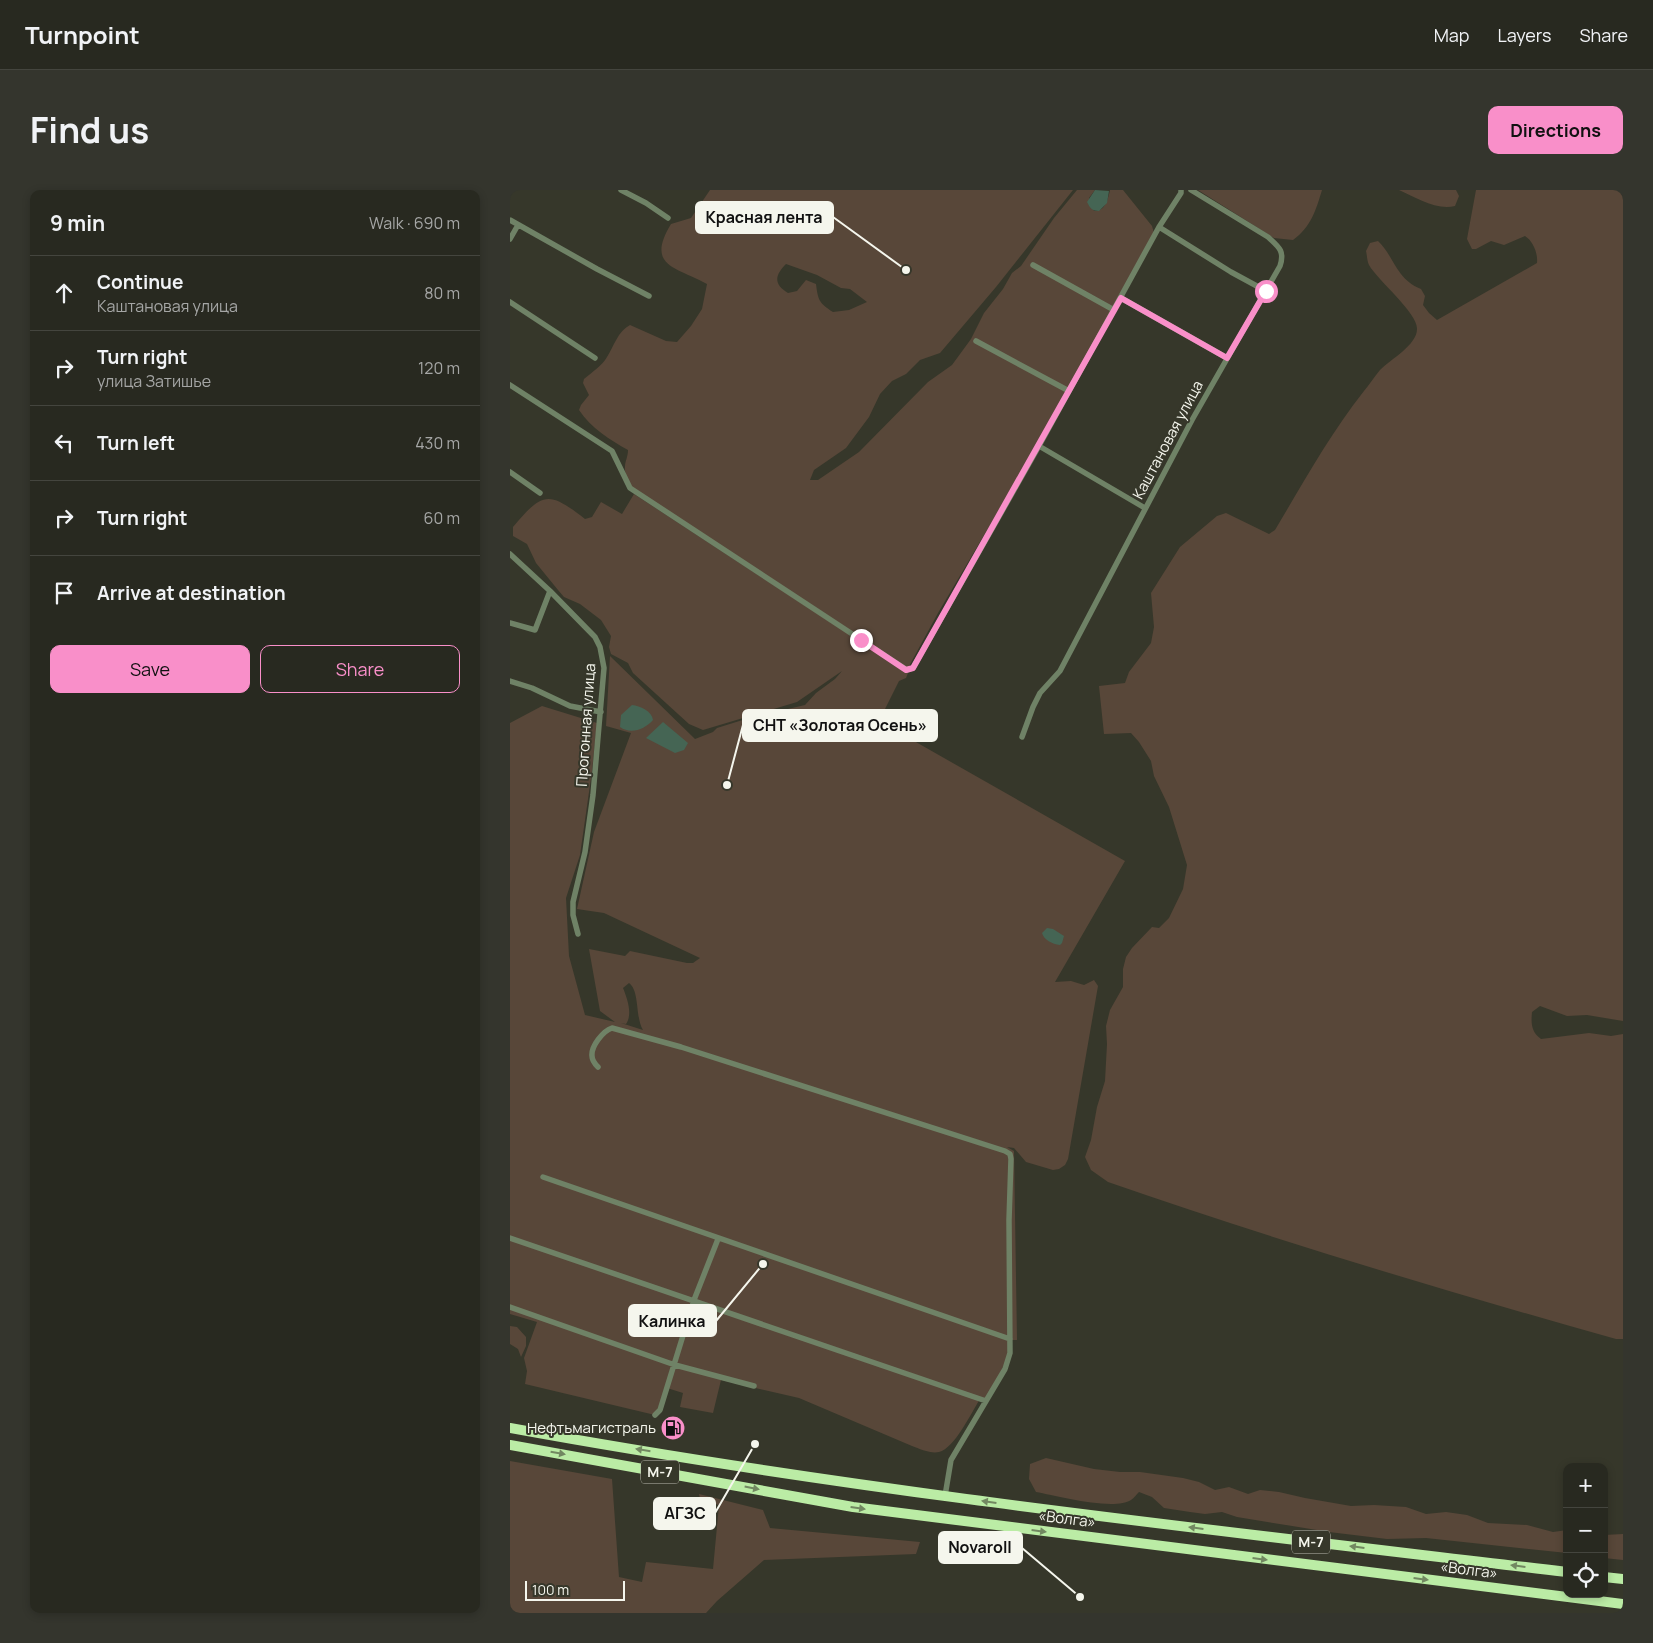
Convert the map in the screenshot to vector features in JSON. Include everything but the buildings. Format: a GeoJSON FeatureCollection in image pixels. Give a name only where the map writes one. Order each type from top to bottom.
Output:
{"type":"FeatureCollection","features":[{"type":"Feature","properties":{"kind":"highway","name":"«Волга»"},"geometry":{"type":"LineString","coordinates":[[510,1428],[798,1476],[1109,1518],[1563,1572]]}},
{"type":"Feature","properties":{"kind":"highway","name":"«Волга»"},"geometry":{"type":"LineString","coordinates":[[510,1445],[853,1507],[1623,1604]]}},
{"type":"Feature","properties":{"kind":"highway"},"geometry":{"type":"LineString","coordinates":[[1608,1577],[1623,1579]]}},
{"type":"Feature","properties":{"kind":"street"},"geometry":{"type":"LineString","coordinates":[[621,190],[646,203],[668,218]]}},
{"type":"Feature","properties":{"kind":"street"},"geometry":{"type":"LineString","coordinates":[[510,385],[612,451],[630,488],[906,670],[913,668],[1039,446],[1159,227],[1181,194],[1181,190]]}},
{"type":"Feature","properties":{"kind":"street","name":"Каштановая улица"},"geometry":{"type":"LineString","coordinates":[[1022,738],[1040,693],[1060,671],[1145,508],[1280,266],[1282,258],[1279,247],[1268,238],[1191,190]]}},
{"type":"Feature","properties":{"kind":"street"},"geometry":{"type":"LineString","coordinates":[[510,220],[649,296]]}},
{"type":"Feature","properties":{"kind":"street"},"geometry":{"type":"LineString","coordinates":[[510,239],[518,225]]}},
{"type":"Feature","properties":{"kind":"street"},"geometry":{"type":"LineString","coordinates":[[1159,227],[1266,291]]}},
{"type":"Feature","properties":{"kind":"street"},"geometry":{"type":"LineString","coordinates":[[1033,265],[1114,310]]}},
{"type":"Feature","properties":{"kind":"street"},"geometry":{"type":"LineString","coordinates":[[1121,298],[1227,358]]}},
{"type":"Feature","properties":{"kind":"street"},"geometry":{"type":"LineString","coordinates":[[510,302],[595,358]]}},
{"type":"Feature","properties":{"kind":"street"},"geometry":{"type":"LineString","coordinates":[[976,341],[1069,391]]}},
{"type":"Feature","properties":{"kind":"street"},"geometry":{"type":"LineString","coordinates":[[1039,446],[1145,508]]}},
{"type":"Feature","properties":{"kind":"street"},"geometry":{"type":"LineString","coordinates":[[510,472],[540,493]]}},
{"type":"Feature","properties":{"kind":"street","name":"Прогонная улица"},"geometry":{"type":"LineString","coordinates":[[510,554],[595,637],[600,647],[604,668],[591,814],[585,852],[573,902],[578,934]]}},
{"type":"Feature","properties":{"kind":"street"},"geometry":{"type":"LineString","coordinates":[[510,623],[535,630],[550,591]]}},
{"type":"Feature","properties":{"kind":"street"},"geometry":{"type":"LineString","coordinates":[[510,681],[532,688],[570,706],[601,712]]}},
{"type":"Feature","properties":{"kind":"street"},"geometry":{"type":"LineString","coordinates":[[598,1067],[592,1057],[592,1052],[601,1035],[612,1028],[681,1047],[1010,1154],[1010,1353],[1005,1369],[950,1460],[945,1496]]}},
{"type":"Feature","properties":{"kind":"street"},"geometry":{"type":"LineString","coordinates":[[543,1177],[1010,1339]]}},
{"type":"Feature","properties":{"kind":"street"},"geometry":{"type":"LineString","coordinates":[[510,1238],[986,1401]]}},
{"type":"Feature","properties":{"kind":"street"},"geometry":{"type":"LineString","coordinates":[[655,1416],[660,1410],[694,1300],[718,1239]]}},
{"type":"Feature","properties":{"kind":"street"},"geometry":{"type":"LineString","coordinates":[[510,1307],[675,1365],[754,1386]]}},
{"type":"Feature","properties":{"kind":"shaded area"},"geometry":{"type":"Polygon","coordinates":[[[710,190],[1073,190],[996,287],[940,353],[920,360],[906,374],[892,381],[880,394],[869,417],[846,448],[814,470],[810,480],[818,480],[859,452],[928,382],[952,365],[971,339],[984,313],[1003,289],[1012,273],[1021,266],[1054,218],[1077,190],[1095,190],[1089,198],[1094,211],[1098,211],[1107,201],[1110,190],[1123,190],[1152,226],[1154,233],[1108,317],[908,668],[631,487],[625,469],[628,450],[595,428],[579,410],[589,395],[583,383],[584,379],[605,360],[619,335],[626,328],[630,325],[666,341],[677,342],[702,309],[707,284],[668,264],[663,257],[661,249],[671,224],[691,218],[710,190]],[[786,264],[777,279],[783,290],[788,293],[797,291],[806,280],[816,284],[820,301],[833,312],[849,310],[867,302],[850,289],[841,288],[817,275],[786,264]]]}},
{"type":"Feature","properties":{"kind":"shaded area"},"geometry":{"type":"Polygon","coordinates":[[[1095,190],[1109,191],[1107,203],[1099,211],[1092,209],[1087,202],[1095,190]]]}},
{"type":"Feature","properties":{"kind":"shaded area"},"geometry":{"type":"Polygon","coordinates":[[[1198,190],[1322,190],[1309,224],[1293,240],[1274,238],[1198,190]]]}},
{"type":"Feature","properties":{"kind":"shaded area"},"geometry":{"type":"Polygon","coordinates":[[[1399,190],[1456,190],[1459,196],[1455,206],[1441,207],[1399,190]]]}},
{"type":"Feature","properties":{"kind":"shaded area"},"geometry":{"type":"Polygon","coordinates":[[[1476,190],[1623,190],[1623,1021],[1587,1015],[1567,1016],[1540,1006],[1532,1012],[1532,1027],[1541,1039],[1589,1033],[1611,1036],[1623,1034],[1623,1339],[1616,1339],[1424,1284],[1297,1245],[1108,1182],[1091,1170],[1085,1157],[1105,1081],[1106,1026],[1110,1010],[1123,987],[1123,969],[1126,957],[1152,927],[1159,928],[1169,918],[1183,889],[1187,865],[1169,807],[1154,776],[1151,761],[1139,742],[1131,733],[1104,734],[1099,686],[1125,683],[1129,672],[1151,643],[1154,627],[1151,593],[1180,547],[1217,516],[1226,513],[1269,534],[1275,530],[1317,459],[1352,407],[1380,370],[1413,341],[1417,329],[1416,322],[1405,306],[1380,280],[1369,265],[1366,251],[1370,243],[1378,241],[1406,279],[1421,289],[1425,296],[1423,305],[1437,320],[1537,263],[1537,255],[1534,248],[1525,236],[1504,245],[1491,241],[1476,249],[1472,249],[1467,239],[1476,190]]]}},
{"type":"Feature","properties":{"kind":"shaded area"},"geometry":{"type":"Polygon","coordinates":[[[634,494],[908,673],[906,678],[899,681],[879,721],[1125,861],[1055,982],[1071,981],[1084,985],[1094,980],[1098,986],[1068,1159],[1065,1165],[1053,1170],[1026,1162],[1014,1148],[1007,1147],[1014,1151],[1017,1340],[1010,1340],[1010,1353],[986,1401],[980,1399],[957,1437],[945,1449],[939,1452],[929,1452],[912,1446],[799,1398],[721,1380],[713,1413],[680,1407],[683,1393],[667,1388],[655,1415],[525,1384],[527,1371],[524,1358],[537,1322],[510,1314],[510,723],[542,706],[597,723],[580,855],[566,898],[569,956],[585,1015],[615,1022],[600,1011],[589,949],[625,956],[630,951],[687,963],[693,963],[700,958],[604,913],[577,909],[594,832],[631,733],[606,726],[610,656],[695,739],[713,732],[717,728],[749,718],[805,705],[842,671],[797,702],[703,730],[689,724],[633,673],[628,663],[611,654],[609,647],[611,636],[601,620],[580,604],[564,597],[536,563],[527,544],[513,536],[513,527],[523,515],[539,501],[547,499],[563,503],[585,519],[592,517],[601,502],[622,514],[634,494]],[[629,983],[623,988],[629,1006],[629,1016],[626,1024],[621,1023],[643,1030],[635,992],[629,983]]]}},
{"type":"Feature","properties":{"kind":"shaded area"},"geometry":{"type":"Polygon","coordinates":[[[632,705],[648,712],[653,720],[638,730],[629,731],[620,727],[621,715],[632,705]]]}},
{"type":"Feature","properties":{"kind":"shaded area"},"geometry":{"type":"Polygon","coordinates":[[[663,722],[688,743],[684,750],[675,753],[646,738],[663,722]]]}},
{"type":"Feature","properties":{"kind":"shaded area"},"geometry":{"type":"Polygon","coordinates":[[[1047,928],[1053,929],[1064,936],[1060,945],[1046,940],[1042,933],[1047,928]]]}},
{"type":"Feature","properties":{"kind":"shaded area"},"geometry":{"type":"Polygon","coordinates":[[[510,1326],[517,1327],[526,1337],[526,1346],[521,1357],[518,1349],[510,1344],[510,1326]]]}},
{"type":"Feature","properties":{"kind":"shaded area"},"geometry":{"type":"Polygon","coordinates":[[[1046,1458],[1094,1469],[1140,1472],[1183,1478],[1199,1482],[1215,1490],[1229,1487],[1248,1494],[1260,1490],[1279,1492],[1351,1506],[1406,1507],[1426,1514],[1446,1512],[1467,1515],[1488,1523],[1527,1525],[1553,1532],[1563,1531],[1563,1553],[1426,1538],[1387,1539],[1329,1532],[1237,1517],[1222,1512],[1205,1514],[1164,1508],[1152,1497],[1139,1492],[1131,1500],[1123,1503],[1099,1503],[1071,1499],[1036,1492],[1029,1479],[1030,1464],[1046,1458]]]}},
{"type":"Feature","properties":{"kind":"shaded area"},"geometry":{"type":"Polygon","coordinates":[[[510,1461],[612,1479],[619,1577],[642,1582],[646,1562],[713,1569],[719,1505],[700,1499],[699,1494],[763,1510],[770,1528],[920,1542],[916,1554],[764,1560],[706,1613],[510,1613],[510,1461]]]}},
{"type":"Feature","properties":{"kind":"shaded area"},"geometry":{"type":"Polygon","coordinates":[[[1623,1534],[1623,1560],[1608,1558],[1608,1535],[1623,1534]]]}},
{"type":"Feature","properties":{"kind":"place","name":"Красная лента"},"geometry":{"type":"Point","coordinates":[906,270]}},
{"type":"Feature","properties":{"kind":"place","name":"СНТ «Золотая Осень»"},"geometry":{"type":"Point","coordinates":[727,785]}},
{"type":"Feature","properties":{"kind":"place","name":"Калинка"},"geometry":{"type":"Point","coordinates":[763,1264]}},
{"type":"Feature","properties":{"kind":"place","name":"Нефтьмагистраль"},"geometry":{"type":"Point","coordinates":[673,1428]}},
{"type":"Feature","properties":{"kind":"place","name":"АГЗС"},"geometry":{"type":"Point","coordinates":[755,1444]}},
{"type":"Feature","properties":{"kind":"place","name":"Novaroll"},"geometry":{"type":"Point","coordinates":[1080,1597]}},
{"type":"Feature","properties":{"kind":"route"},"geometry":{"type":"LineString","coordinates":[[861,640],[906,670],[913,668],[1121,298],[1227,358],[1266,291]]}}]}
